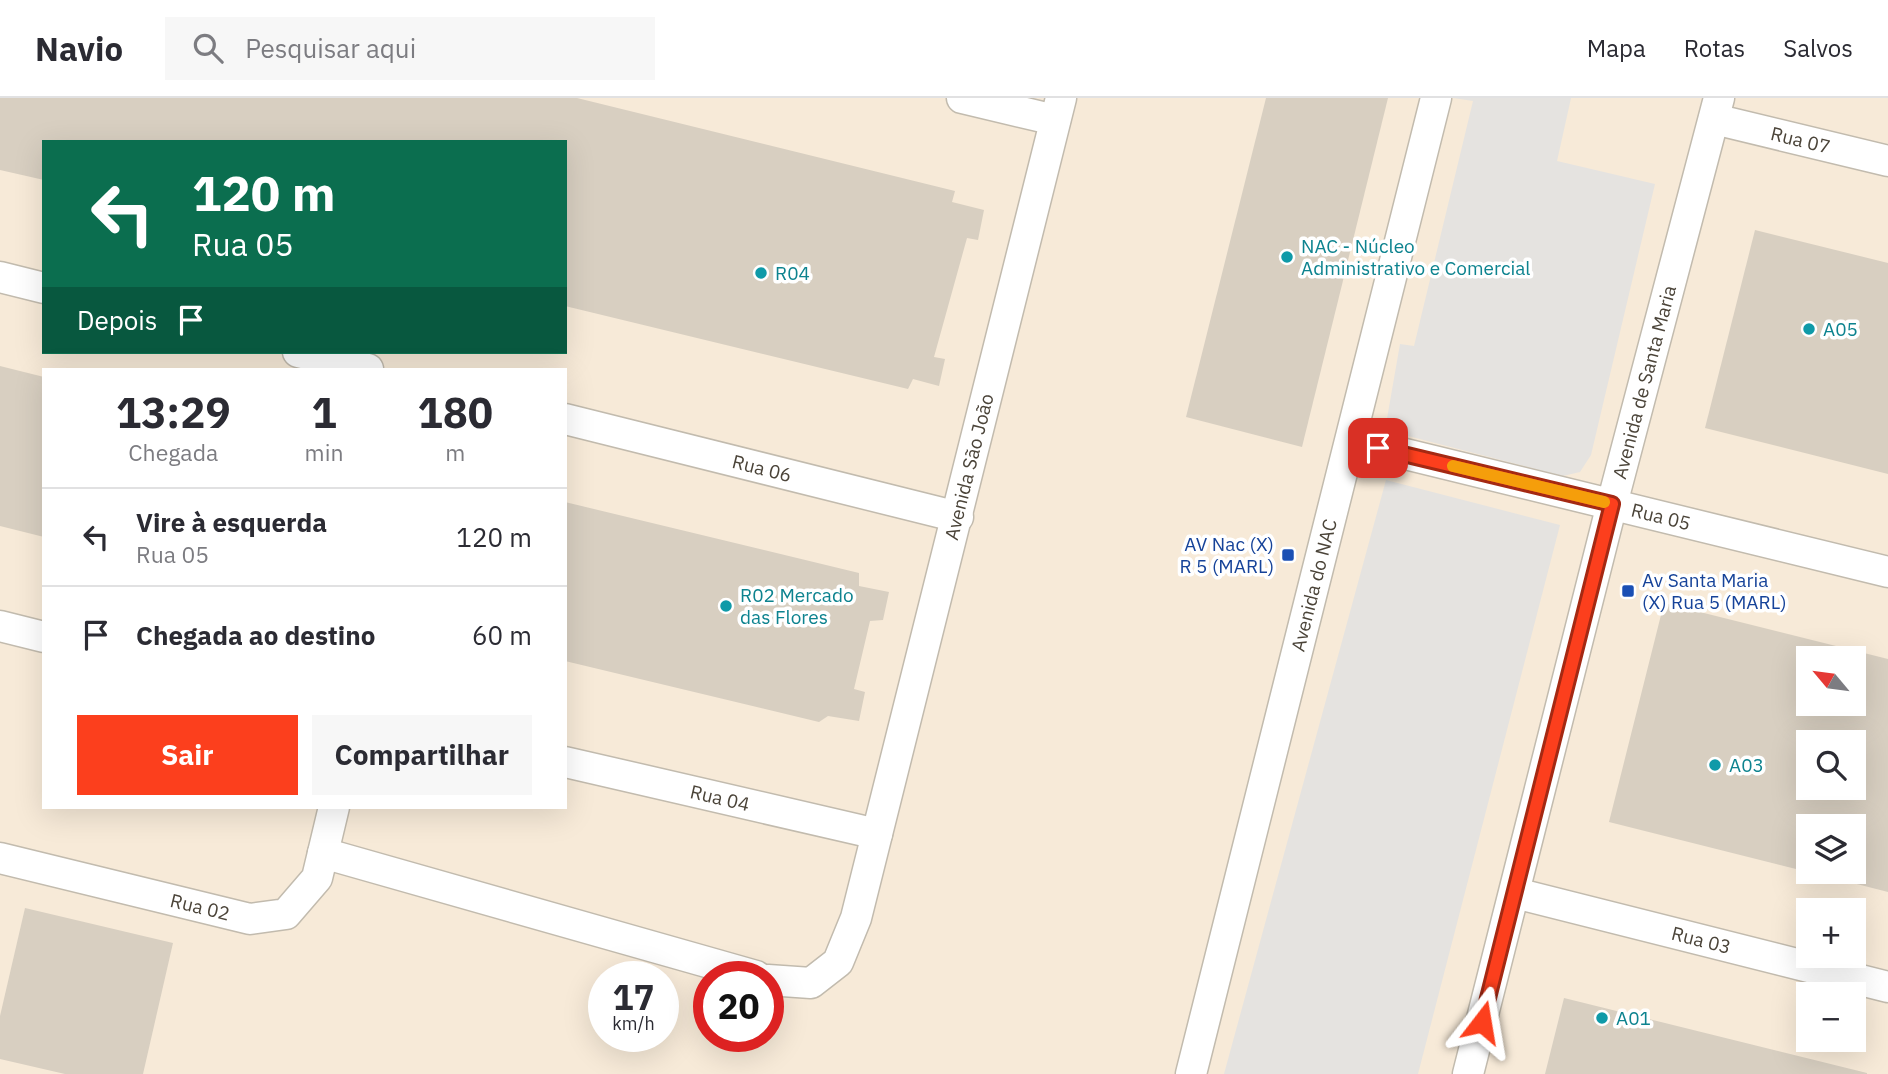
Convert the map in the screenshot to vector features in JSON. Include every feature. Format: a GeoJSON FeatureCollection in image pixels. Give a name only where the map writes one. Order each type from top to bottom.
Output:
{"type":"FeatureCollection","features":[{"type":"Feature","properties":{"kind":"lane"},"geometry":{"type":"LineString","coordinates":[[962,98],[1058,109]]}},
{"type":"Feature","properties":{"kind":"lane","name":"Avenida do NAC"},"geometry":{"type":"LineString","coordinates":[[1191,1074],[1352,442],[1436,98]]}},
{"type":"Feature","properties":{"kind":"lane","name":"Rua 07"},"geometry":{"type":"LineString","coordinates":[[1716,108],[1888,161]]}},
{"type":"Feature","properties":{"kind":"lane","name":"Avenida de Santa Maria"},"geometry":{"type":"LineString","coordinates":[[1468,1074],[1612,504],[1716,108]]}},
{"type":"Feature","properties":{"kind":"lane","name":"Avenida São João"},"geometry":{"type":"LineString","coordinates":[[784,981],[811,983],[838,962],[856,918],[1058,109]]}},
{"type":"Feature","properties":{"kind":"lane"},"geometry":{"type":"LineString","coordinates":[[0,277],[42,288]]}},
{"type":"Feature","properties":{"kind":"lane"},"geometry":{"type":"LineString","coordinates":[[306,354],[364,368]]}},
{"type":"Feature","properties":{"kind":"lane","name":"Rua 06"},"geometry":{"type":"LineString","coordinates":[[567,419],[958,517]]}},
{"type":"Feature","properties":{"kind":"lane","name":"Rua 05"},"geometry":{"type":"LineString","coordinates":[[1352,442],[1888,572]]}},
{"type":"Feature","properties":{"kind":"lane"},"geometry":{"type":"LineString","coordinates":[[0,626],[42,636]]}},
{"type":"Feature","properties":{"kind":"lane","name":"Rua 04"},"geometry":{"type":"LineString","coordinates":[[567,762],[877,834]]}},
{"type":"Feature","properties":{"kind":"lane","name":"Rua 02"},"geometry":{"type":"LineString","coordinates":[[0,858],[250,919],[286,914],[317,878],[334,809]]}},
{"type":"Feature","properties":{"kind":"lane"},"geometry":{"type":"LineString","coordinates":[[323,853],[703,961]]}},
{"type":"Feature","properties":{"kind":"lane","name":"Rua 03"},"geometry":{"type":"LineString","coordinates":[[1515,893],[1888,987]]}},
{"type":"Feature","properties":{"kind":"shaded area"},"geometry":{"type":"Polygon","coordinates":[[[0,98],[1888,98],[1888,1074],[0,1074],[0,98]]]}},
{"type":"Feature","properties":{"kind":"shaded area"},"geometry":{"type":"Polygon","coordinates":[[[1453,98],[1571,98],[1557,161],[1655,184],[1591,455],[1580,472],[1563,476],[1385,430],[1400,344],[1414,346],[1473,101],[1453,98]]]}},
{"type":"Feature","properties":{"kind":"shaded area"},"geometry":{"type":"Polygon","coordinates":[[[1386,480],[1560,525],[1418,1074],[1224,1074],[1386,480]]]}},
{"type":"Feature","properties":{"kind":"building","name":"R04"},"geometry":{"type":"Polygon","coordinates":[[[0,98],[577,98],[955,191],[952,202],[984,210],[978,240],[967,238],[934,357],[945,359],[939,386],[913,379],[908,389],[567,306],[567,140],[42,140],[42,180],[0,170],[0,98]]]}},
{"type":"Feature","properties":{"kind":"building","name":"NAC - Núcleo Administrativo e Comercial"},"geometry":{"type":"Polygon","coordinates":[[[1266,98],[1388,98],[1302,447],[1186,417],[1266,98]]]}},
{"type":"Feature","properties":{"kind":"building","name":"A05"},"geometry":{"type":"Polygon","coordinates":[[[1755,230],[1888,263],[1888,474],[1705,428],[1755,230]]]}},
{"type":"Feature","properties":{"kind":"building"},"geometry":{"type":"Polygon","coordinates":[[[0,366],[42,376],[42,536],[0,526],[0,366]]]}},
{"type":"Feature","properties":{"kind":"building","name":"R02 Mercado das Flores"},"geometry":{"type":"Polygon","coordinates":[[[567,502],[859,573],[859,586],[889,592],[883,620],[870,621],[854,689],[865,692],[859,721],[828,716],[819,722],[567,661],[567,502]]]}},
{"type":"Feature","properties":{"kind":"building","name":"A03"},"geometry":{"type":"Polygon","coordinates":[[[1664,603],[1836,646],[1796,646],[1796,716],[1866,716],[1866,654],[1888,659],[1888,892],[1857,884],[1866,884],[1866,814],[1796,814],[1796,869],[1609,822],[1664,603]]]}},
{"type":"Feature","properties":{"kind":"building"},"geometry":{"type":"Polygon","coordinates":[[[25,908],[173,943],[143,1074],[65,1074],[0,1059],[0,1016],[25,908]]]}},
{"type":"Feature","properties":{"kind":"building","name":"A01"},"geometry":{"type":"Polygon","coordinates":[[[1564,998],[1867,1073],[1867,1074],[1545,1074],[1564,998]]]}},
{"type":"Feature","properties":{"kind":"slow traffic"},"geometry":{"type":"LineString","coordinates":[[1453,466],[1604,502]]}},
{"type":"Feature","properties":{"kind":"place","name":"NAC - Núcleo Administrativo e Comercial"},"geometry":{"type":"Point","coordinates":[1287,257]}},
{"type":"Feature","properties":{"kind":"place","name":"R04"},"geometry":{"type":"Point","coordinates":[761,273]}},
{"type":"Feature","properties":{"kind":"place","name":"A05"},"geometry":{"type":"Point","coordinates":[1809,329]}},
{"type":"Feature","properties":{"kind":"place","name":"AV Nac (X) R 5 (MARL)"},"geometry":{"type":"Point","coordinates":[1288,555]}},
{"type":"Feature","properties":{"kind":"place","name":"Av Santa Maria (X) Rua 5 (MARL)"},"geometry":{"type":"Point","coordinates":[1628,591]}},
{"type":"Feature","properties":{"kind":"place","name":"R02 Mercado das Flores"},"geometry":{"type":"Point","coordinates":[726,606]}},
{"type":"Feature","properties":{"kind":"place","name":"A03"},"geometry":{"type":"Point","coordinates":[1715,765]}},
{"type":"Feature","properties":{"kind":"place","name":"A01"},"geometry":{"type":"Point","coordinates":[1602,1018]}},
{"type":"Feature","properties":{"kind":"route"},"geometry":{"type":"LineString","coordinates":[[1378,448],[1612,504],[1482,1022]]}}]}
